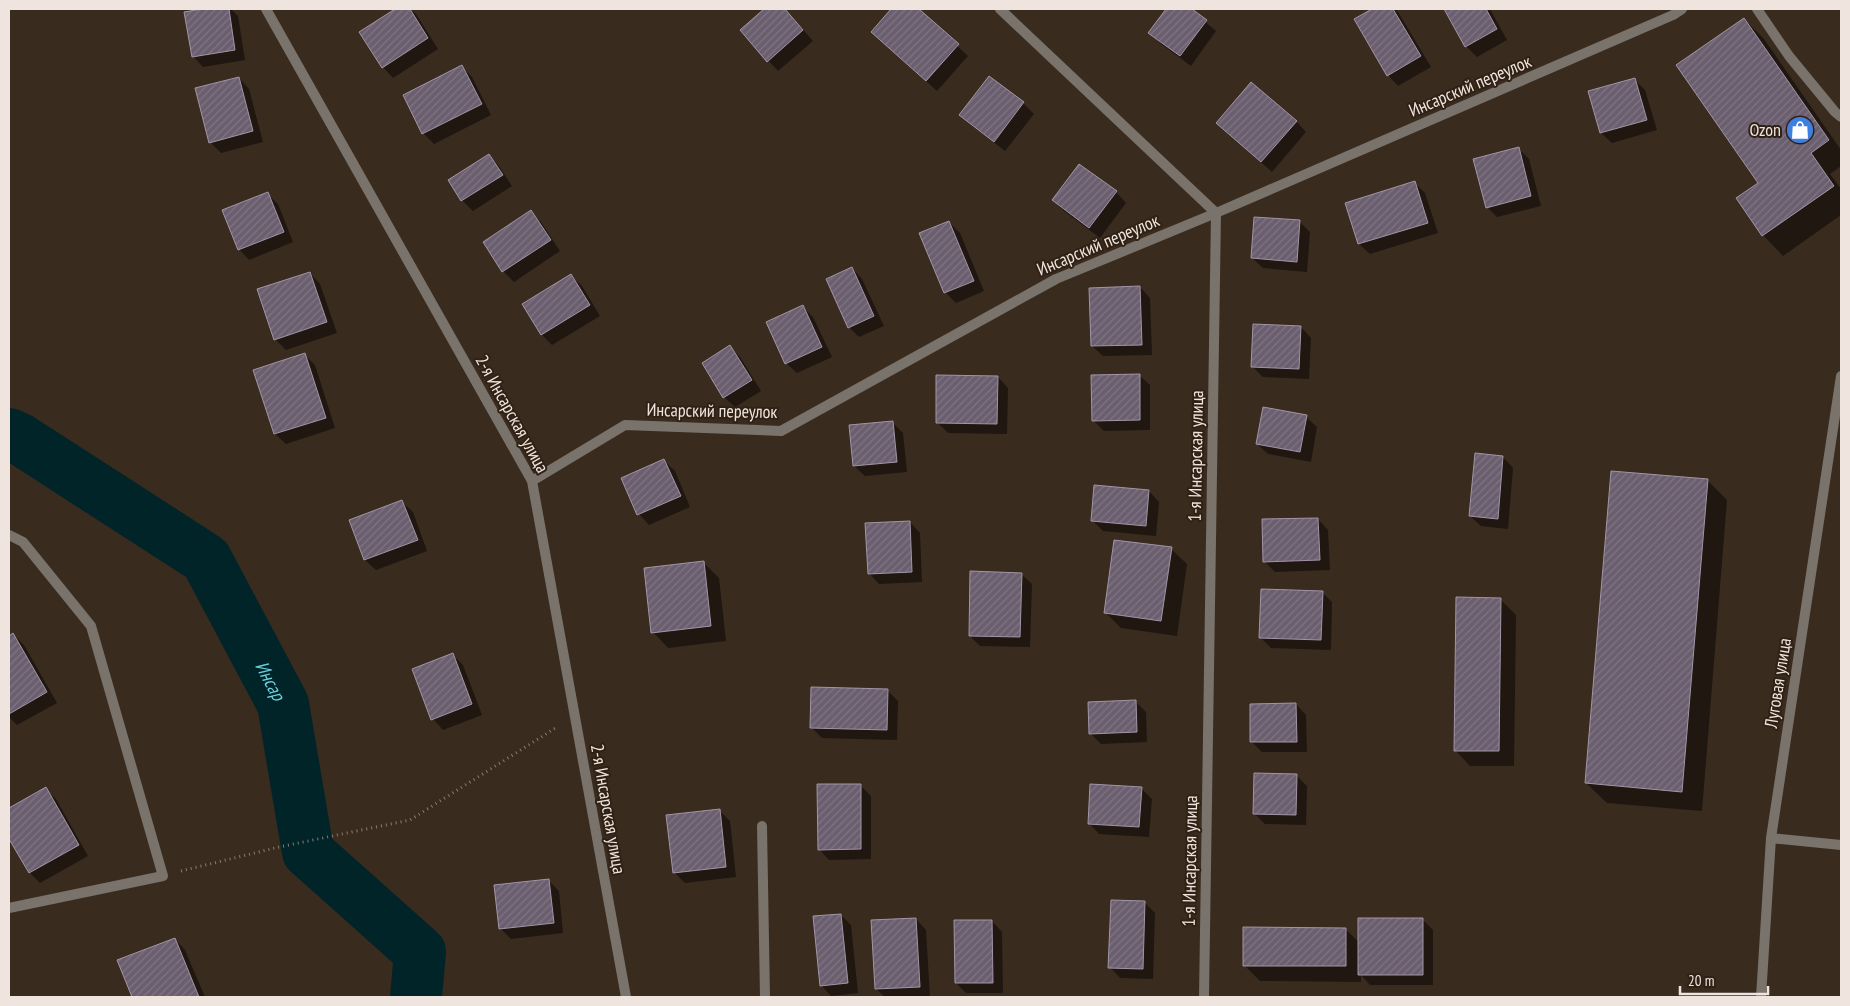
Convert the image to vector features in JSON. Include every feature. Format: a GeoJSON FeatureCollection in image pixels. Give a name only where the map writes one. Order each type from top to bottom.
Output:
{"type":"FeatureCollection","features":[{"type":"Feature","properties":{"kind":"street","name":"2-я Инсарская улица"},"geometry":{"type":"LineString","coordinates":[[266,9],[532,481],[626,997]]}},
{"type":"Feature","properties":{"kind":"street"},"geometry":{"type":"LineString","coordinates":[[1000,9],[1216,213]]}},
{"type":"Feature","properties":{"kind":"street","name":"Инсарский переулок"},"geometry":{"type":"LineString","coordinates":[[532,481],[625,425],[781,431],[1056,278],[1216,213],[1673,15],[1682,9]]}},
{"type":"Feature","properties":{"kind":"street"},"geometry":{"type":"LineString","coordinates":[[1757,9],[1789,56],[1841,117]]}},
{"type":"Feature","properties":{"kind":"street","name":"1-я Инсарская улица"},"geometry":{"type":"LineString","coordinates":[[1204,997],[1216,213]]}},
{"type":"Feature","properties":{"kind":"street","name":"Луговая улица"},"geometry":{"type":"LineString","coordinates":[[1761,997],[1771,838],[1841,376]]}},
{"type":"Feature","properties":{"kind":"street"},"geometry":{"type":"LineString","coordinates":[[9,535],[22,542],[91,626],[163,876],[9,908]]}},
{"type":"Feature","properties":{"kind":"street"},"geometry":{"type":"LineString","coordinates":[[762,826],[765,997]]}},
{"type":"Feature","properties":{"kind":"street"},"geometry":{"type":"LineString","coordinates":[[1771,838],[1841,845]]}},
{"type":"Feature","properties":{"kind":"path"},"geometry":{"type":"LineString","coordinates":[[163,876],[279,847],[410,820],[574,716]]}},
{"type":"Feature","properties":{"kind":"building"},"geometry":{"type":"Polygon","coordinates":[[[202,9],[229,9],[235,50],[192,57],[184,12],[202,9]]]}},
{"type":"Feature","properties":{"kind":"building"},"geometry":{"type":"Polygon","coordinates":[[[395,9],[410,9],[428,38],[382,68],[359,32],[395,9]]]}},
{"type":"Feature","properties":{"kind":"building"},"geometry":{"type":"Polygon","coordinates":[[[764,9],[785,9],[803,30],[767,62],[740,30],[764,9]]]}},
{"type":"Feature","properties":{"kind":"building"},"geometry":{"type":"Polygon","coordinates":[[[891,9],[919,9],[959,44],[926,81],[871,32],[891,9]]]}},
{"type":"Feature","properties":{"kind":"building"},"geometry":{"type":"Polygon","coordinates":[[[1166,9],[1192,9],[1207,20],[1180,56],[1148,33],[1166,9]]]}},
{"type":"Feature","properties":{"kind":"building"},"geometry":{"type":"Polygon","coordinates":[[[1372,9],[1393,9],[1421,56],[1387,76],[1354,19],[1372,9]]]}},
{"type":"Feature","properties":{"kind":"building"},"geometry":{"type":"Polygon","coordinates":[[[1444,9],[1486,9],[1497,29],[1465,47],[1444,9]]]}},
{"type":"Feature","properties":{"kind":"building"},"geometry":{"type":"Polygon","coordinates":[[[1744,18],[1829,140],[1811,153],[1834,186],[1762,236],[1736,198],[1758,183],[1676,65],[1744,18]]]}},
{"type":"Feature","properties":{"kind":"building"},"geometry":{"type":"Polygon","coordinates":[[[462,65],[482,104],[422,134],[403,95],[462,65]]]}},
{"type":"Feature","properties":{"kind":"building"},"geometry":{"type":"Polygon","coordinates":[[[989,76],[1024,102],[994,142],[959,115],[989,76]]]}},
{"type":"Feature","properties":{"kind":"building"},"geometry":{"type":"Polygon","coordinates":[[[239,77],[253,131],[209,143],[195,88],[239,77]]]}},
{"type":"Feature","properties":{"kind":"building"},"geometry":{"type":"Polygon","coordinates":[[[1635,78],[1647,120],[1600,133],[1588,91],[1635,78]]]}},
{"type":"Feature","properties":{"kind":"building"},"geometry":{"type":"Polygon","coordinates":[[[1251,82],[1297,121],[1261,162],[1216,123],[1251,82]]]}},
{"type":"Feature","properties":{"kind":"building"},"geometry":{"type":"Polygon","coordinates":[[[1519,147],[1531,196],[1486,208],[1473,159],[1519,147]]]}},
{"type":"Feature","properties":{"kind":"building"},"geometry":{"type":"Polygon","coordinates":[[[489,154],[503,175],[461,201],[448,180],[489,154]]]}},
{"type":"Feature","properties":{"kind":"building"},"geometry":{"type":"Polygon","coordinates":[[[1079,164],[1117,191],[1089,228],[1052,200],[1079,164]]]}},
{"type":"Feature","properties":{"kind":"building"},"geometry":{"type":"Polygon","coordinates":[[[1415,181],[1428,223],[1358,244],[1345,203],[1415,181]]]}},
{"type":"Feature","properties":{"kind":"building"},"geometry":{"type":"Polygon","coordinates":[[[268,192],[284,232],[238,250],[222,210],[268,192]]]}},
{"type":"Feature","properties":{"kind":"building"},"geometry":{"type":"Polygon","coordinates":[[[531,210],[551,240],[502,272],[483,242],[531,210]]]}},
{"type":"Feature","properties":{"kind":"building"},"geometry":{"type":"Polygon","coordinates":[[[1254,217],[1300,220],[1297,262],[1251,258],[1254,217]]]}},
{"type":"Feature","properties":{"kind":"building"},"geometry":{"type":"Polygon","coordinates":[[[949,221],[974,281],[944,293],[919,233],[949,221]]]}},
{"type":"Feature","properties":{"kind":"building"},"geometry":{"type":"Polygon","coordinates":[[[852,267],[874,316],[848,328],[826,279],[852,267]]]}},
{"type":"Feature","properties":{"kind":"building"},"geometry":{"type":"Polygon","coordinates":[[[310,272],[327,322],[274,340],[257,289],[310,272]]]}},
{"type":"Feature","properties":{"kind":"building"},"geometry":{"type":"Polygon","coordinates":[[[571,274],[590,305],[541,335],[522,304],[571,274]]]}},
{"type":"Feature","properties":{"kind":"building"},"geometry":{"type":"Polygon","coordinates":[[[1140,286],[1142,345],[1091,346],[1089,288],[1140,286]]]}},
{"type":"Feature","properties":{"kind":"building"},"geometry":{"type":"Polygon","coordinates":[[[803,305],[822,347],[785,364],[766,322],[803,305]]]}},
{"type":"Feature","properties":{"kind":"building"},"geometry":{"type":"Polygon","coordinates":[[[1253,324],[1301,326],[1299,369],[1251,367],[1253,324]]]}},
{"type":"Feature","properties":{"kind":"building"},"geometry":{"type":"Polygon","coordinates":[[[730,345],[752,380],[723,398],[702,363],[730,345]]]}},
{"type":"Feature","properties":{"kind":"building"},"geometry":{"type":"Polygon","coordinates":[[[305,353],[326,418],[274,434],[253,370],[305,353]]]}},
{"type":"Feature","properties":{"kind":"building"},"geometry":{"type":"Polygon","coordinates":[[[1140,374],[1140,420],[1092,421],[1091,375],[1140,374]]]}},
{"type":"Feature","properties":{"kind":"building"},"geometry":{"type":"Polygon","coordinates":[[[936,375],[998,376],[997,424],[936,423],[936,375]]]}},
{"type":"Feature","properties":{"kind":"building"},"geometry":{"type":"Polygon","coordinates":[[[1263,407],[1307,415],[1300,452],[1256,444],[1263,407]]]}},
{"type":"Feature","properties":{"kind":"building"},"geometry":{"type":"Polygon","coordinates":[[[893,421],[897,462],[853,466],[849,425],[893,421]]]}},
{"type":"Feature","properties":{"kind":"building"},"geometry":{"type":"Polygon","coordinates":[[[1475,453],[1503,456],[1498,519],[1469,516],[1475,453]]]}},
{"type":"Feature","properties":{"kind":"building"},"geometry":{"type":"Polygon","coordinates":[[[664,459],[681,496],[637,515],[621,478],[664,459]]]}},
{"type":"Feature","properties":{"kind":"building"},"geometry":{"type":"Polygon","coordinates":[[[1611,471],[1708,479],[1682,792],[1585,783],[1611,471]]]}},
{"type":"Feature","properties":{"kind":"building"},"geometry":{"type":"Polygon","coordinates":[[[1094,485],[1149,490],[1146,526],[1091,521],[1094,485]]]}},
{"type":"Feature","properties":{"kind":"building"},"geometry":{"type":"Polygon","coordinates":[[[402,500],[418,540],[364,560],[349,520],[402,500]]]}},
{"type":"Feature","properties":{"kind":"building"},"geometry":{"type":"Polygon","coordinates":[[[1318,518],[1320,560],[1263,562],[1262,519],[1318,518]]]}},
{"type":"Feature","properties":{"kind":"building"},"geometry":{"type":"Polygon","coordinates":[[[910,521],[912,572],[868,574],[865,523],[910,521]]]}},
{"type":"Feature","properties":{"kind":"building"},"geometry":{"type":"Polygon","coordinates":[[[1114,540],[1172,547],[1161,621],[1104,613],[1114,540]]]}},
{"type":"Feature","properties":{"kind":"building"},"geometry":{"type":"Polygon","coordinates":[[[704,561],[711,626],[651,633],[644,568],[704,561]]]}},
{"type":"Feature","properties":{"kind":"building"},"geometry":{"type":"Polygon","coordinates":[[[970,571],[1022,573],[1020,637],[969,636],[970,571]]]}},
{"type":"Feature","properties":{"kind":"building"},"geometry":{"type":"Polygon","coordinates":[[[1261,589],[1323,591],[1321,640],[1259,638],[1261,589]]]}},
{"type":"Feature","properties":{"kind":"building"},"geometry":{"type":"Polygon","coordinates":[[[1456,597],[1501,598],[1499,751],[1454,751],[1456,597]]]}},
{"type":"Feature","properties":{"kind":"building"},"geometry":{"type":"Polygon","coordinates":[[[13,633],[47,692],[9,714],[9,636],[13,633]]]}},
{"type":"Feature","properties":{"kind":"building"},"geometry":{"type":"Polygon","coordinates":[[[453,653],[472,704],[431,720],[412,669],[453,653]]]}},
{"type":"Feature","properties":{"kind":"building"},"geometry":{"type":"Polygon","coordinates":[[[811,687],[888,689],[887,730],[810,728],[811,687]]]}},
{"type":"Feature","properties":{"kind":"building"},"geometry":{"type":"Polygon","coordinates":[[[1136,700],[1137,732],[1089,734],[1088,702],[1136,700]]]}},
{"type":"Feature","properties":{"kind":"building"},"geometry":{"type":"Polygon","coordinates":[[[1296,703],[1297,742],[1250,742],[1250,704],[1296,703]]]}},
{"type":"Feature","properties":{"kind":"building"},"geometry":{"type":"Polygon","coordinates":[[[1254,773],[1297,774],[1296,815],[1253,814],[1254,773]]]}},
{"type":"Feature","properties":{"kind":"building"},"geometry":{"type":"Polygon","coordinates":[[[817,784],[861,784],[861,849],[818,850],[817,784]]]}},
{"type":"Feature","properties":{"kind":"building"},"geometry":{"type":"Polygon","coordinates":[[[1090,784],[1142,787],[1139,827],[1088,824],[1090,784]]]}},
{"type":"Feature","properties":{"kind":"building"},"geometry":{"type":"Polygon","coordinates":[[[46,787],[79,845],[29,873],[9,839],[9,808],[46,787]]]}},
{"type":"Feature","properties":{"kind":"building"},"geometry":{"type":"Polygon","coordinates":[[[720,809],[726,867],[673,873],[666,815],[720,809]]]}},
{"type":"Feature","properties":{"kind":"building"},"geometry":{"type":"Polygon","coordinates":[[[549,879],[554,923],[499,929],[494,885],[549,879]]]}},
{"type":"Feature","properties":{"kind":"building"},"geometry":{"type":"Polygon","coordinates":[[[1111,900],[1145,901],[1143,969],[1108,968],[1111,900]]]}},
{"type":"Feature","properties":{"kind":"building"},"geometry":{"type":"Polygon","coordinates":[[[841,914],[848,983],[820,986],[813,916],[841,914]]]}},
{"type":"Feature","properties":{"kind":"building"},"geometry":{"type":"Polygon","coordinates":[[[916,918],[920,987],[875,989],[871,920],[916,918]]]}},
{"type":"Feature","properties":{"kind":"building"},"geometry":{"type":"Polygon","coordinates":[[[1358,918],[1423,918],[1423,975],[1358,975],[1358,918]]]}},
{"type":"Feature","properties":{"kind":"building"},"geometry":{"type":"Polygon","coordinates":[[[954,920],[992,920],[993,983],[955,983],[954,920]]]}},
{"type":"Feature","properties":{"kind":"building"},"geometry":{"type":"Polygon","coordinates":[[[1243,927],[1346,928],[1346,966],[1243,966],[1243,927]]]}},
{"type":"Feature","properties":{"kind":"building"},"geometry":{"type":"Polygon","coordinates":[[[175,938],[199,997],[132,997],[117,960],[175,938]]]}},
{"type":"Feature","properties":{"kind":"waterway","name":"Инсар"},"geometry":{"type":"LineString","coordinates":[[9,434],[20,439],[206,559],[283,704],[308,852],[420,952],[416,997]]}},
{"type":"Feature","properties":{"kind":"place","name":"Ozon"},"geometry":{"type":"Point","coordinates":[1800,130]}}]}
